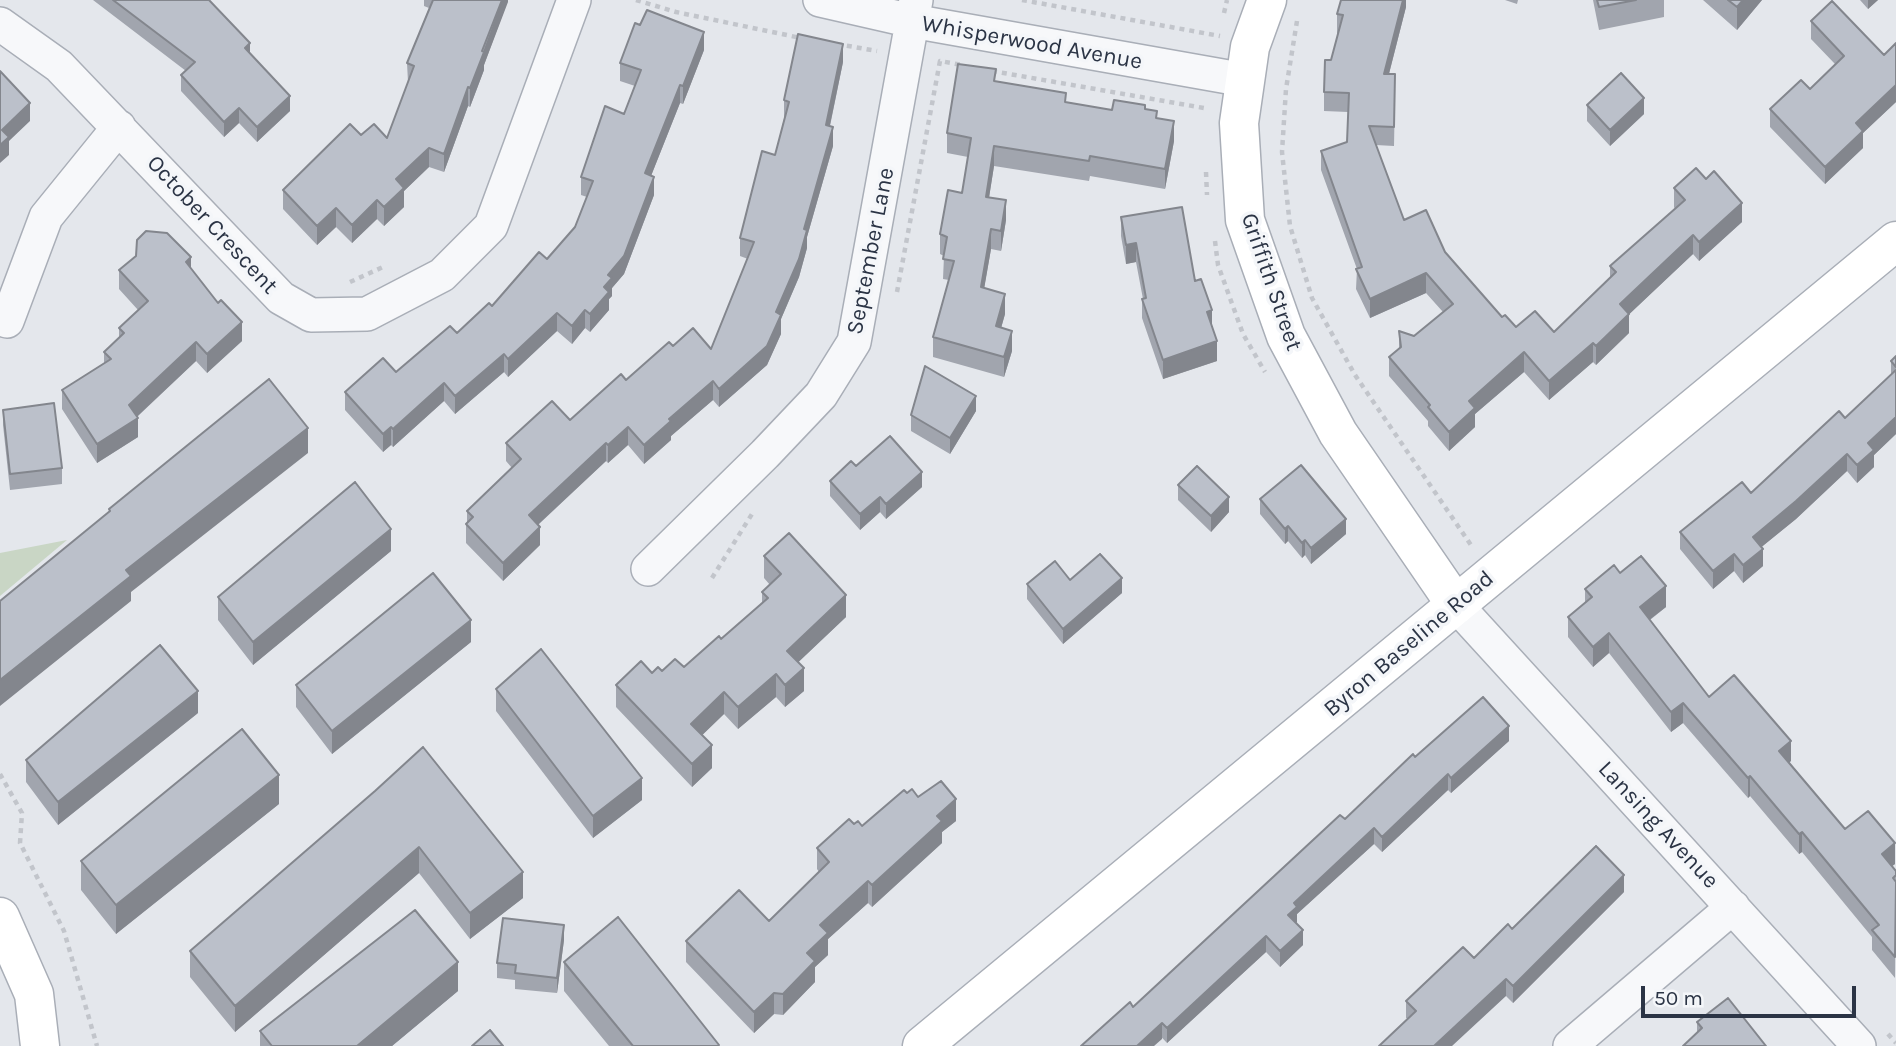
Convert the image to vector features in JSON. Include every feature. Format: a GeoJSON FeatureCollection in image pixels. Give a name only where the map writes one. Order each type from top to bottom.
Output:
{"type":"FeatureCollection","features":[{"type":"Feature","properties":{"kind":"main road","name":"Griffith Street"},"geometry":{"type":"LineString","coordinates":[[1283,7],[1250,47],[1239,124],[1245,220],[1286,336],[1338,433],[1456,605]]}},
{"type":"Feature","properties":{"kind":"main road","name":"Byron Baseline Road"},"geometry":{"type":"LineString","coordinates":[[922,1046],[1896,241]]}},
{"type":"Feature","properties":{"kind":"main road"},"geometry":{"type":"LineString","coordinates":[[0,917],[34,994],[40,1046]]}},
{"type":"Feature","properties":{"kind":"street","name":"October Crescent"},"geometry":{"type":"LineString","coordinates":[[0,24],[59,66],[281,298],[311,315],[367,314],[442,275],[491,226],[574,0]]}},
{"type":"Feature","properties":{"kind":"street","name":"Whisperwood Avenue"},"geometry":{"type":"LineString","coordinates":[[820,0],[914,11],[1245,80]]}},
{"type":"Feature","properties":{"kind":"street","name":"September Lane"},"geometry":{"type":"LineString","coordinates":[[648,569],[821,395],[854,342],[914,11]]}},
{"type":"Feature","properties":{"kind":"street"},"geometry":{"type":"LineString","coordinates":[[7,321],[46,217],[119,127]]}},
{"type":"Feature","properties":{"kind":"street","name":"Lansing Avenue"},"geometry":{"type":"LineString","coordinates":[[1456,605],[1859,1046]]}},
{"type":"Feature","properties":{"kind":"street"},"geometry":{"type":"LineString","coordinates":[[1570,1046],[1733,907]]}},
{"type":"Feature","properties":{"kind":"path"},"geometry":{"type":"LineString","coordinates":[[636,0],[701,18],[802,38]]}},
{"type":"Feature","properties":{"kind":"path"},"geometry":{"type":"LineString","coordinates":[[1021,0],[1220,36],[1227,0]]}},
{"type":"Feature","properties":{"kind":"path"},"geometry":{"type":"LineString","coordinates":[[1283,7],[1286,89],[1282,152],[1290,226],[1312,298],[1355,375],[1492,576]]}},
{"type":"Feature","properties":{"kind":"path"},"geometry":{"type":"LineString","coordinates":[[829,43],[881,52]]}},
{"type":"Feature","properties":{"kind":"path"},"geometry":{"type":"LineString","coordinates":[[897,293],[940,61],[967,66]]}},
{"type":"Feature","properties":{"kind":"path"},"geometry":{"type":"LineString","coordinates":[[980,69],[1205,108],[1205,122]]}},
{"type":"Feature","properties":{"kind":"path"},"geometry":{"type":"LineString","coordinates":[[1205,161],[1208,200]]}},
{"type":"Feature","properties":{"kind":"path"},"geometry":{"type":"LineString","coordinates":[[1214,239],[1219,265],[1243,334],[1261,368],[1271,378]]}},
{"type":"Feature","properties":{"kind":"path"},"geometry":{"type":"LineString","coordinates":[[343,284],[387,265]]}},
{"type":"Feature","properties":{"kind":"path"},"geometry":{"type":"LineString","coordinates":[[712,578],[748,518],[758,509]]}},
{"type":"Feature","properties":{"kind":"path"},"geometry":{"type":"LineString","coordinates":[[0,774],[22,813],[20,843],[64,930],[97,1046]]}},
{"type":"Feature","properties":{"kind":"green space"},"geometry":{"type":"Polygon","coordinates":[[[67,540],[0,596],[0,553],[67,540]]]}},
{"type":"Feature","properties":{"kind":"building"},"geometry":{"type":"Polygon","coordinates":[[[113,0],[209,0],[250,43],[245,48],[290,96],[257,127],[239,108],[224,122],[181,75],[195,62],[113,0]]]}},
{"type":"Feature","properties":{"kind":"building"},"geometry":{"type":"Polygon","coordinates":[[[433,0],[502,0],[444,154],[429,148],[396,179],[404,188],[384,207],[377,200],[352,225],[336,208],[317,226],[283,190],[350,124],[361,135],[374,124],[387,138],[414,66],[407,63],[433,0]]]}},
{"type":"Feature","properties":{"kind":"building"},"geometry":{"type":"Polygon","coordinates":[[[1341,0],[1403,0],[1384,74],[1395,74],[1394,127],[1369,126],[1404,220],[1426,210],[1445,252],[1502,317],[1505,315],[1516,327],[1535,311],[1554,332],[1616,272],[1610,266],[1685,200],[1674,188],[1696,168],[1706,179],[1714,171],[1742,203],[1699,242],[1693,235],[1620,304],[1629,314],[1596,346],[1593,343],[1549,381],[1524,352],[1469,401],[1475,408],[1449,432],[1389,357],[1401,347],[1399,331],[1414,336],[1453,304],[1426,273],[1370,299],[1356,269],[1362,267],[1321,151],[1347,142],[1349,93],[1324,92],[1325,60],[1331,60],[1343,15],[1337,14],[1341,0]]]}},
{"type":"Feature","properties":{"kind":"building"},"geometry":{"type":"Polygon","coordinates":[[[1597,0],[1636,0],[1599,7],[1597,0]]]}},
{"type":"Feature","properties":{"kind":"building"},"geometry":{"type":"Polygon","coordinates":[[[1728,0],[1743,0],[1737,7],[1728,0]]]}},
{"type":"Feature","properties":{"kind":"building"},"geometry":{"type":"Polygon","coordinates":[[[1832,1],[1884,55],[1896,43],[1896,85],[1856,123],[1863,131],[1825,167],[1770,109],[1801,80],[1810,89],[1844,56],[1811,21],[1832,1]]]}},
{"type":"Feature","properties":{"kind":"building"},"geometry":{"type":"Polygon","coordinates":[[[647,10],[704,32],[645,173],[654,177],[624,256],[608,275],[612,278],[604,287],[609,292],[590,314],[585,310],[572,326],[557,313],[508,359],[504,354],[455,396],[444,383],[393,429],[391,427],[383,434],[345,392],[383,358],[396,372],[450,326],[457,333],[489,303],[492,306],[539,252],[547,259],[575,227],[593,181],[581,177],[605,106],[624,114],[641,70],[620,63],[635,23],[640,25],[647,10]]]}},
{"type":"Feature","properties":{"kind":"building"},"geometry":{"type":"Polygon","coordinates":[[[798,34],[843,44],[826,125],[833,127],[804,229],[807,230],[799,259],[776,312],[781,315],[767,346],[719,389],[713,381],[644,445],[628,427],[608,445],[606,443],[529,515],[540,527],[503,563],[466,524],[473,517],[467,511],[521,459],[506,443],[552,401],[570,420],[621,374],[626,380],[669,342],[673,346],[693,328],[711,349],[754,242],[740,238],[762,151],[775,155],[789,102],[784,100],[798,34]]]}},
{"type":"Feature","properties":{"kind":"building"},"geometry":{"type":"Polygon","coordinates":[[[958,64],[996,69],[994,81],[1066,93],[1065,102],[1112,110],[1114,100],[1145,105],[1145,109],[1157,111],[1156,118],[1174,121],[1165,169],[1090,156],[1089,161],[994,146],[986,197],[1006,200],[1001,231],[991,229],[981,287],[1005,294],[996,326],[1012,331],[1004,357],[933,337],[954,261],[943,259],[947,237],[940,234],[948,190],[962,193],[971,138],[947,133],[958,64]]]}},
{"type":"Feature","properties":{"kind":"building"},"geometry":{"type":"Polygon","coordinates":[[[0,71],[30,103],[2,130],[9,137],[0,145],[0,71]]]}},
{"type":"Feature","properties":{"kind":"building"},"geometry":{"type":"Polygon","coordinates":[[[1621,73],[1644,98],[1610,130],[1587,105],[1621,73]]]}},
{"type":"Feature","properties":{"kind":"building"},"geometry":{"type":"Polygon","coordinates":[[[1182,207],[1195,281],[1201,279],[1212,310],[1207,312],[1217,341],[1163,360],[1142,299],[1146,298],[1136,243],[1126,245],[1121,217],[1182,207]]]}},
{"type":"Feature","properties":{"kind":"building"},"geometry":{"type":"Polygon","coordinates":[[[146,231],[167,233],[191,257],[186,262],[218,303],[221,300],[242,322],[207,354],[196,342],[129,405],[138,418],[97,444],[62,390],[111,359],[104,352],[124,333],[119,328],[148,301],[119,270],[136,256],[137,240],[146,231]]]}},
{"type":"Feature","properties":{"kind":"building"},"geometry":{"type":"Polygon","coordinates":[[[925,366],[976,396],[950,438],[911,415],[925,366]]]}},
{"type":"Feature","properties":{"kind":"building"},"geometry":{"type":"Polygon","coordinates":[[[1896,370],[1896,417],[1868,443],[1874,450],[1857,465],[1847,454],[1753,537],[1763,549],[1743,565],[1734,554],[1713,571],[1680,532],[1742,482],[1751,493],[1839,411],[1845,418],[1896,370]]]}},
{"type":"Feature","properties":{"kind":"building"},"geometry":{"type":"Polygon","coordinates":[[[269,379],[308,428],[126,570],[131,576],[0,680],[0,601],[269,379]]]}},
{"type":"Feature","properties":{"kind":"building"},"geometry":{"type":"Polygon","coordinates":[[[54,403],[62,468],[10,474],[3,410],[54,403]]]}},
{"type":"Feature","properties":{"kind":"building"},"geometry":{"type":"Polygon","coordinates":[[[890,436],[922,472],[886,504],[880,497],[860,514],[830,481],[851,461],[856,466],[890,436]]]}},
{"type":"Feature","properties":{"kind":"building"},"geometry":{"type":"Polygon","coordinates":[[[1301,465],[1346,519],[1311,548],[1305,540],[1302,543],[1288,526],[1285,529],[1260,499],[1301,465]]]}},
{"type":"Feature","properties":{"kind":"building"},"geometry":{"type":"Polygon","coordinates":[[[1197,466],[1229,497],[1211,516],[1178,485],[1197,466]]]}},
{"type":"Feature","properties":{"kind":"building"},"geometry":{"type":"Polygon","coordinates":[[[355,482],[391,529],[253,642],[218,597],[355,482]]]}},
{"type":"Feature","properties":{"kind":"building"},"geometry":{"type":"Polygon","coordinates":[[[789,533],[846,595],[787,651],[804,668],[785,685],[776,674],[738,707],[724,692],[691,724],[712,745],[692,764],[616,685],[641,661],[652,673],[658,667],[662,671],[675,659],[684,667],[768,598],[762,592],[781,574],[764,556],[789,533]]]}},
{"type":"Feature","properties":{"kind":"building"},"geometry":{"type":"Polygon","coordinates":[[[1100,554],[1122,578],[1063,629],[1027,584],[1055,561],[1070,580],[1100,554]]]}},
{"type":"Feature","properties":{"kind":"building"},"geometry":{"type":"Polygon","coordinates":[[[1641,556],[1666,586],[1640,607],[1709,697],[1734,675],[1791,741],[1779,751],[1845,829],[1868,811],[1895,843],[1882,854],[1896,871],[1893,878],[1896,882],[1895,957],[1872,930],[1879,925],[1802,832],[1799,834],[1683,703],[1671,712],[1609,633],[1593,647],[1568,617],[1592,597],[1585,589],[1614,565],[1620,573],[1641,556]]]}},
{"type":"Feature","properties":{"kind":"building"},"geometry":{"type":"Polygon","coordinates":[[[433,573],[471,620],[332,731],[296,685],[433,573]]]}},
{"type":"Feature","properties":{"kind":"building"},"geometry":{"type":"Polygon","coordinates":[[[160,645],[198,691],[58,802],[26,760],[160,645]]]}},
{"type":"Feature","properties":{"kind":"building"},"geometry":{"type":"Polygon","coordinates":[[[541,649],[642,778],[593,816],[496,689],[541,649]]]}},
{"type":"Feature","properties":{"kind":"building"},"geometry":{"type":"Polygon","coordinates":[[[1483,697],[1509,726],[1451,778],[1448,774],[1382,837],[1374,828],[1294,903],[1297,907],[1288,915],[1303,930],[1280,951],[1266,936],[1167,1028],[1162,1023],[1137,1046],[1081,1046],[1130,1002],[1133,1007],[1340,815],[1345,819],[1413,754],[1415,757],[1483,697]]]}},
{"type":"Feature","properties":{"kind":"building"},"geometry":{"type":"Polygon","coordinates":[[[242,729],[279,775],[116,905],[81,861],[242,729]]]}},
{"type":"Feature","properties":{"kind":"building"},"geometry":{"type":"Polygon","coordinates":[[[423,747],[523,872],[470,913],[419,847],[235,1006],[190,951],[423,747]]]}},
{"type":"Feature","properties":{"kind":"building"},"geometry":{"type":"Polygon","coordinates":[[[941,781],[956,799],[937,816],[942,821],[872,885],[868,881],[820,925],[828,933],[807,953],[815,961],[783,994],[774,993],[754,1012],[686,941],[739,890],[769,921],[829,862],[817,848],[849,819],[854,824],[858,821],[862,826],[904,790],[907,793],[912,789],[918,797],[941,781]]]}},
{"type":"Feature","properties":{"kind":"building"},"geometry":{"type":"Polygon","coordinates":[[[1596,846],[1624,875],[1513,986],[1506,979],[1434,1046],[1379,1046],[1416,1011],[1406,1001],[1463,947],[1474,958],[1508,924],[1512,929],[1596,846]]]}},
{"type":"Feature","properties":{"kind":"building"},"geometry":{"type":"Polygon","coordinates":[[[415,910],[458,962],[357,1046],[272,1046],[260,1031],[415,910]]]}},
{"type":"Feature","properties":{"kind":"building"},"geometry":{"type":"Polygon","coordinates":[[[618,917],[718,1046],[633,1046],[564,962],[618,917]]]}},
{"type":"Feature","properties":{"kind":"building"},"geometry":{"type":"Polygon","coordinates":[[[503,918],[564,925],[557,978],[515,973],[516,965],[497,963],[503,918]]]}},
{"type":"Feature","properties":{"kind":"building"},"geometry":{"type":"Polygon","coordinates":[[[1728,998],[1766,1046],[1683,1046],[1702,1028],[1697,1022],[1728,998]]]}},
{"type":"Feature","properties":{"kind":"building"},"geometry":{"type":"Polygon","coordinates":[[[490,1030],[503,1046],[472,1046],[490,1030]]]}}]}
